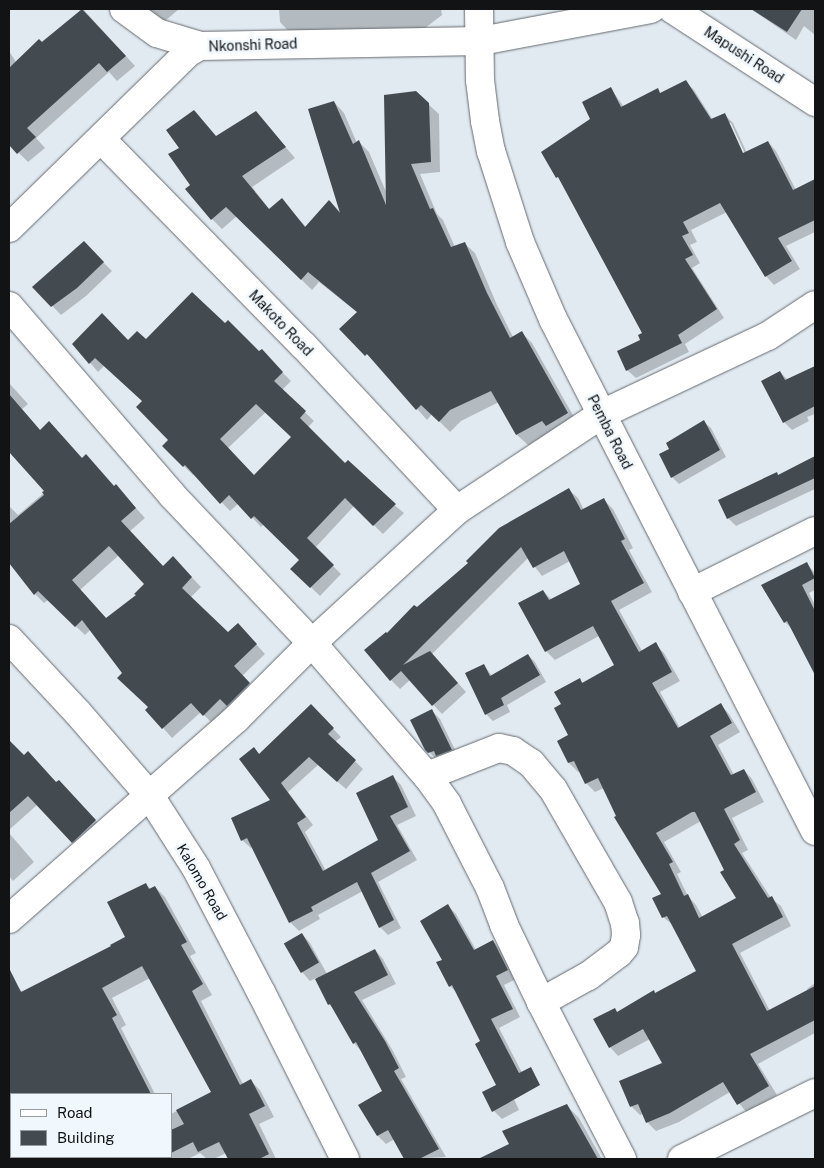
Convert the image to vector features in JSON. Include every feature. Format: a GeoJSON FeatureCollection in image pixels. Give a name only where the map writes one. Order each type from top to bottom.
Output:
{"type":"FeatureCollection","features":[{"type":"Feature","properties":{"kind":"street"},"geometry":{"type":"LineString","coordinates":[[124,9],[157,33],[200,46]]}},
{"type":"Feature","properties":{"kind":"street","name":"Pemba Road"},"geometry":{"type":"LineString","coordinates":[[479,9],[480,80],[491,151],[517,233],[553,319],[815,832]]}},
{"type":"Feature","properties":{"kind":"street"},"geometry":{"type":"LineString","coordinates":[[480,41],[651,9]]}},
{"type":"Feature","properties":{"kind":"street","name":"Mapushi Road"},"geometry":{"type":"LineString","coordinates":[[672,9],[815,102]]}},
{"type":"Feature","properties":{"kind":"street","name":"Nkonshi Road"},"geometry":{"type":"LineString","coordinates":[[9,228],[189,52],[200,46],[480,41]]}},
{"type":"Feature","properties":{"kind":"street","name":"Makoto Road"},"geometry":{"type":"LineString","coordinates":[[101,139],[304,346],[457,510]]}},
{"type":"Feature","properties":{"kind":"street"},"geometry":{"type":"LineString","coordinates":[[9,919],[237,718],[312,643],[457,510],[602,414],[768,336],[815,305]]}},
{"type":"Feature","properties":{"kind":"street"},"geometry":{"type":"LineString","coordinates":[[9,306],[172,495],[312,643],[427,776],[448,804],[468,841],[490,888],[504,925],[541,1002],[622,1159]]}},
{"type":"Feature","properties":{"kind":"street"},"geometry":{"type":"LineString","coordinates":[[692,592],[815,531]]}},
{"type":"Feature","properties":{"kind":"street","name":"Kalomo Road"},"geometry":{"type":"LineString","coordinates":[[9,639],[78,713],[150,796],[196,868],[345,1159]]}},
{"type":"Feature","properties":{"kind":"street"},"geometry":{"type":"LineString","coordinates":[[427,776],[499,748],[513,751],[531,763],[554,788],[618,902],[625,923],[626,936],[624,947],[619,953],[588,976],[541,1002]]}},
{"type":"Feature","properties":{"kind":"street"},"geometry":{"type":"LineString","coordinates":[[682,1159],[719,1151],[815,1093]]}},
{"type":"Feature","properties":{"kind":"building"},"geometry":{"type":"Polygon","coordinates":[[[82,9],[126,56],[107,72],[99,63],[27,128],[36,137],[17,154],[9,145],[9,68],[39,39],[42,42],[82,9]]]}},
{"type":"Feature","properties":{"kind":"building"},"geometry":{"type":"Polygon","coordinates":[[[751,9],[802,9],[787,32],[751,9]]]}},
{"type":"Feature","properties":{"kind":"building"},"geometry":{"type":"Polygon","coordinates":[[[686,80],[711,119],[725,113],[743,153],[768,141],[793,190],[815,179],[815,220],[778,238],[792,261],[765,277],[720,203],[683,222],[689,233],[682,236],[693,255],[685,259],[717,309],[678,335],[682,343],[626,371],[617,351],[640,340],[638,335],[642,333],[558,177],[556,178],[541,152],[590,119],[582,102],[611,87],[621,107],[658,88],[660,93],[686,80]]]}},
{"type":"Feature","properties":{"kind":"building"},"geometry":{"type":"Polygon","coordinates":[[[416,91],[429,103],[431,162],[411,164],[430,209],[433,208],[451,247],[465,242],[487,293],[510,338],[522,331],[568,413],[546,426],[542,421],[516,435],[491,391],[450,410],[439,422],[421,405],[416,410],[367,354],[365,356],[339,329],[357,312],[308,272],[301,280],[226,207],[211,220],[185,189],[190,185],[168,154],[179,148],[166,130],[194,110],[216,136],[256,111],[286,147],[242,176],[269,209],[282,198],[305,227],[329,200],[340,213],[308,109],[334,101],[353,144],[359,140],[386,205],[384,95],[416,91]]]}},
{"type":"Feature","properties":{"kind":"building"},"geometry":{"type":"Polygon","coordinates":[[[84,241],[104,262],[77,288],[51,307],[32,287],[84,241]]]}},
{"type":"Feature","properties":{"kind":"building"},"geometry":{"type":"Polygon","coordinates":[[[192,292],[225,323],[228,320],[259,351],[262,349],[283,372],[274,381],[306,411],[300,418],[345,463],[348,460],[396,504],[373,526],[345,498],[307,538],[334,565],[310,588],[290,569],[299,560],[254,516],[251,519],[229,495],[220,504],[185,465],[183,467],[162,446],[168,440],[136,407],[142,401],[95,358],[89,364],[72,344],[102,313],[128,340],[137,331],[146,339],[192,292]],[[256,404],[220,439],[254,475],[291,437],[256,404]]]}},
{"type":"Feature","properties":{"kind":"building"},"geometry":{"type":"Polygon","coordinates":[[[815,366],[815,406],[783,423],[761,381],[780,371],[785,380],[815,366]]]}},
{"type":"Feature","properties":{"kind":"building"},"geometry":{"type":"Polygon","coordinates":[[[9,394],[40,430],[49,421],[82,458],[86,454],[114,486],[116,484],[136,508],[121,521],[163,566],[173,556],[192,577],[182,588],[228,632],[238,623],[257,644],[234,666],[250,683],[227,706],[220,699],[203,716],[191,703],[162,729],[145,710],[148,707],[117,678],[122,673],[82,620],[75,627],[38,591],[34,595],[9,563],[9,524],[44,495],[42,492],[44,491],[9,452],[9,394]],[[109,546],[72,580],[106,618],[136,595],[134,594],[144,584],[109,546]]]}},
{"type":"Feature","properties":{"kind":"building"},"geometry":{"type":"Polygon","coordinates":[[[704,420],[720,450],[671,478],[659,454],[669,449],[666,443],[704,420]]]}},
{"type":"Feature","properties":{"kind":"building"},"geometry":{"type":"Polygon","coordinates":[[[815,456],[815,478],[727,519],[718,500],[777,472],[778,475],[815,456]]]}},
{"type":"Feature","properties":{"kind":"building"},"geometry":{"type":"Polygon","coordinates":[[[569,488],[581,510],[604,498],[625,539],[621,541],[644,583],[611,601],[639,652],[656,642],[672,672],[652,683],[678,728],[721,703],[732,723],[710,736],[731,775],[744,769],[756,792],[724,809],[740,840],[734,844],[768,898],[772,896],[783,917],[732,944],[767,1011],[815,986],[815,1020],[750,1054],[769,1086],[737,1105],[723,1082],[670,1113],[646,1123],[638,1104],[630,1107],[619,1081],[662,1063],[643,1029],[609,1048],[593,1019],[615,1008],[617,1012],[654,990],[655,993],[696,971],[667,916],[662,918],[652,898],[661,894],[614,817],[616,816],[598,778],[585,784],[574,761],[568,763],[557,741],[568,735],[554,708],[561,704],[554,692],[580,678],[582,683],[614,665],[593,626],[545,652],[518,603],[543,590],[549,600],[580,584],[564,551],[533,568],[521,547],[403,665],[430,651],[458,683],[432,706],[401,671],[390,681],[364,650],[387,633],[414,605],[417,607],[468,563],[466,561],[499,528],[569,488]],[[695,812],[656,833],[673,862],[669,864],[684,896],[688,894],[699,918],[736,898],[720,872],[724,870],[695,812]]]}},
{"type":"Feature","properties":{"kind":"building"},"geometry":{"type":"Polygon","coordinates":[[[807,562],[815,578],[802,585],[815,611],[815,675],[787,621],[784,623],[761,585],[807,562]]]}},
{"type":"Feature","properties":{"kind":"building"},"geometry":{"type":"Polygon","coordinates":[[[528,654],[540,675],[501,698],[504,705],[485,715],[465,673],[484,664],[490,676],[528,654]]]}},
{"type":"Feature","properties":{"kind":"building"},"geometry":{"type":"Polygon","coordinates":[[[311,704],[334,728],[328,734],[356,760],[337,782],[309,757],[281,783],[306,817],[297,823],[323,871],[378,840],[356,793],[393,775],[408,807],[390,816],[410,851],[371,873],[394,920],[379,928],[357,882],[311,907],[313,911],[289,923],[247,838],[241,841],[231,818],[270,800],[239,759],[254,747],[259,754],[311,704]]]}},
{"type":"Feature","properties":{"kind":"building"},"geometry":{"type":"Polygon","coordinates":[[[432,709],[452,750],[436,756],[434,751],[428,753],[425,750],[410,720],[432,709]]]}},
{"type":"Feature","properties":{"kind":"building"},"geometry":{"type":"Polygon","coordinates":[[[9,740],[24,755],[28,751],[56,782],[59,780],[96,820],[72,843],[28,796],[9,813],[9,740]]]}},
{"type":"Feature","properties":{"kind":"building"},"geometry":{"type":"Polygon","coordinates":[[[146,883],[149,889],[155,886],[187,942],[181,945],[203,984],[192,991],[240,1085],[251,1079],[265,1106],[249,1114],[269,1154],[259,1159],[228,1159],[219,1142],[198,1152],[193,1142],[172,1152],[172,1130],[184,1124],[176,1110],[211,1092],[142,966],[102,988],[117,1015],[112,1018],[150,1093],[9,1094],[9,968],[21,992],[125,937],[107,902],[146,883]]]}},
{"type":"Feature","properties":{"kind":"building"},"geometry":{"type":"Polygon","coordinates":[[[448,904],[474,950],[493,940],[508,970],[496,976],[513,1009],[491,1019],[519,1073],[531,1067],[540,1085],[492,1112],[482,1092],[496,1085],[475,1044],[480,1041],[452,985],[449,987],[436,962],[442,960],[420,921],[448,904]]]}},
{"type":"Feature","properties":{"kind":"building"},"geometry":{"type":"Polygon","coordinates":[[[302,933],[319,962],[301,973],[284,944],[302,933]]]}},
{"type":"Feature","properties":{"kind":"building"},"geometry":{"type":"Polygon","coordinates":[[[375,949],[388,975],[354,992],[385,1041],[399,1068],[394,1071],[439,1149],[419,1159],[404,1159],[388,1130],[377,1136],[358,1105],[382,1091],[356,1042],[353,1044],[330,1004],[328,1005],[315,979],[375,949]]]}},
{"type":"Feature","properties":{"kind":"building"},"geometry":{"type":"Polygon","coordinates":[[[567,1104],[598,1159],[478,1159],[509,1144],[502,1131],[567,1104]]]}}]}
